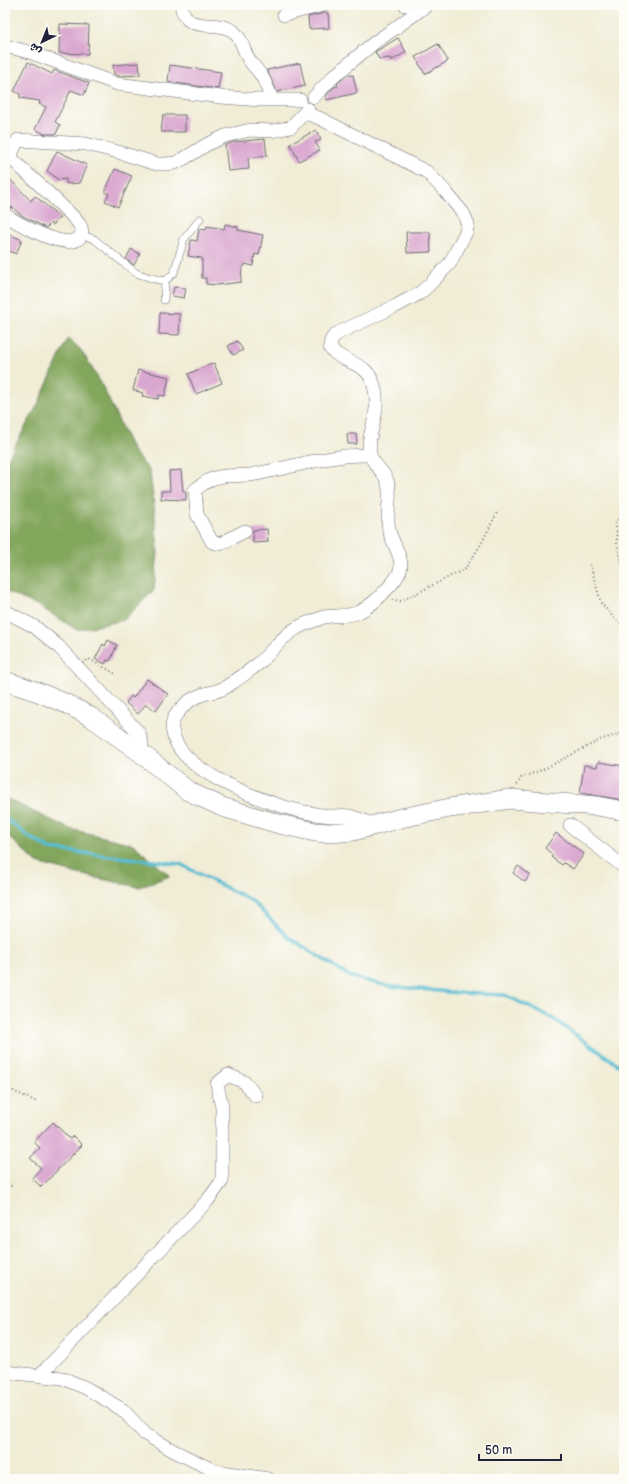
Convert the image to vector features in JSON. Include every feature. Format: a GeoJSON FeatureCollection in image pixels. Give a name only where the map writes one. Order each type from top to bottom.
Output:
{"type":"FeatureCollection","features":[{"type":"Feature","properties":{"kind":"main road"},"geometry":{"type":"LineString","coordinates":[[5,681],[67,704],[141,753],[188,791],[222,807],[279,824],[315,832],[330,833],[353,831],[450,808],[510,799],[596,806],[624,811]]}},
{"type":"Feature","properties":{"kind":"street"},"geometry":{"type":"LineString","coordinates":[[181,5],[184,18],[189,21],[232,30],[238,35],[248,60],[263,80],[272,100]]}},
{"type":"Feature","properties":{"kind":"street"},"geometry":{"type":"LineString","coordinates":[[284,15],[323,5]]}},
{"type":"Feature","properties":{"kind":"street"},"geometry":{"type":"LineString","coordinates":[[405,5],[414,5]]}},
{"type":"Feature","properties":{"kind":"street"},"geometry":{"type":"LineString","coordinates":[[5,215],[30,229],[56,240],[74,242],[82,236],[82,230],[74,217],[13,160],[11,154],[18,140],[86,144],[157,164],[166,164],[180,160],[210,143],[230,135],[250,130],[272,131],[288,128],[295,124],[304,108],[314,105],[314,97],[334,76],[375,42],[427,5]]}},
{"type":"Feature","properties":{"kind":"street"},"geometry":{"type":"LineString","coordinates":[[5,46],[35,54],[117,84],[221,97],[272,100],[304,108],[323,120],[427,172],[463,213],[468,224],[466,232],[450,263],[428,286],[396,306],[340,332],[333,336],[330,341],[330,348],[333,353],[356,364],[365,370],[372,379],[376,397],[376,415],[371,430],[370,455],[387,480],[390,496],[387,513],[389,529],[400,556],[401,569],[397,577],[371,605],[358,612],[324,617],[304,624],[287,633],[258,663],[236,681],[223,689],[201,695],[192,700],[183,707],[173,720],[172,728],[174,737],[179,747],[188,758],[198,767],[242,791],[268,802],[288,808],[330,816],[348,816],[375,825]]}},
{"type":"Feature","properties":{"kind":"street"},"geometry":{"type":"LineString","coordinates":[[244,531],[220,544],[212,542],[197,514],[195,490],[202,484],[218,477],[254,475],[315,461],[355,455],[370,455]]}},
{"type":"Feature","properties":{"kind":"street"},"geometry":{"type":"LineString","coordinates":[[5,611],[35,627],[58,646],[138,733],[142,743],[141,753]]}},
{"type":"Feature","properties":{"kind":"street"},"geometry":{"type":"LineString","coordinates":[[570,825],[624,867]]}},
{"type":"Feature","properties":{"kind":"street"},"geometry":{"type":"LineString","coordinates":[[40,1375],[208,1200],[222,1180],[222,1107],[217,1084],[228,1075],[244,1082],[256,1096]]}},
{"type":"Feature","properties":{"kind":"street"},"geometry":{"type":"LineString","coordinates":[[5,1372],[62,1378],[86,1388],[123,1410],[145,1434],[174,1452],[215,1472],[268,1479]]}},
{"type":"Feature","properties":{"kind":"lane"},"geometry":{"type":"LineString","coordinates":[[164,300],[165,281],[174,273],[184,240],[200,219]]}},
{"type":"Feature","properties":{"kind":"lane"},"geometry":{"type":"LineString","coordinates":[[82,236],[94,240],[136,273],[165,281]]}},
{"type":"Feature","properties":{"kind":"path"},"geometry":{"type":"LineString","coordinates":[[624,509],[616,523],[617,544],[624,574]]}},
{"type":"Feature","properties":{"kind":"path"},"geometry":{"type":"LineString","coordinates":[[382,594],[391,600],[400,601],[465,569],[480,546],[498,511]]}},
{"type":"Feature","properties":{"kind":"path"},"geometry":{"type":"LineString","coordinates":[[590,564],[602,603],[615,619],[624,625]]}},
{"type":"Feature","properties":{"kind":"path"},"geometry":{"type":"LineString","coordinates":[[76,666],[89,659],[116,674]]}},
{"type":"Feature","properties":{"kind":"path"},"geometry":{"type":"LineString","coordinates":[[510,799],[521,778],[544,769],[602,739],[624,734]]}},
{"type":"Feature","properties":{"kind":"path"},"geometry":{"type":"LineString","coordinates":[[5,1093],[13,1091],[37,1102]]}},
{"type":"Feature","properties":{"kind":"path"},"geometry":{"type":"LineString","coordinates":[[5,1180],[12,1187]]}},
{"type":"Feature","properties":{"kind":"green space"},"geometry":{"type":"Polygon","coordinates":[[[68,338],[81,350],[101,383],[132,449],[150,472],[158,553],[154,590],[124,620],[77,630],[39,606],[5,591],[5,464],[38,404],[68,338]]]}},
{"type":"Feature","properties":{"kind":"green space"},"geometry":{"type":"Polygon","coordinates":[[[5,798],[70,829],[133,844],[170,876],[139,887],[78,874],[37,863],[5,833],[5,798]]]}},
{"type":"Feature","properties":{"kind":"building"},"geometry":{"type":"Polygon","coordinates":[[[328,13],[329,28],[309,29],[308,17],[328,13]]]}},
{"type":"Feature","properties":{"kind":"building"},"geometry":{"type":"Polygon","coordinates":[[[60,24],[89,25],[88,54],[59,53],[60,24]]]}},
{"type":"Feature","properties":{"kind":"building"},"geometry":{"type":"Polygon","coordinates":[[[398,38],[406,52],[391,61],[390,58],[379,59],[375,52],[398,38]]]}},
{"type":"Feature","properties":{"kind":"building"},"geometry":{"type":"Polygon","coordinates":[[[438,44],[448,61],[425,74],[415,57],[438,44]]]}},
{"type":"Feature","properties":{"kind":"building"},"geometry":{"type":"Polygon","coordinates":[[[28,62],[52,74],[54,70],[89,83],[84,95],[71,90],[55,122],[60,125],[56,134],[45,134],[35,129],[46,107],[39,104],[40,101],[20,98],[20,94],[14,91],[28,62]]]}},
{"type":"Feature","properties":{"kind":"building"},"geometry":{"type":"Polygon","coordinates":[[[139,63],[140,75],[118,76],[114,74],[113,65],[139,63]]]}},
{"type":"Feature","properties":{"kind":"building"},"geometry":{"type":"Polygon","coordinates":[[[300,63],[305,86],[277,92],[267,70],[300,63]]]}},
{"type":"Feature","properties":{"kind":"building"},"geometry":{"type":"Polygon","coordinates":[[[170,65],[221,72],[218,89],[168,82],[170,65]]]}},
{"type":"Feature","properties":{"kind":"building"},"geometry":{"type":"Polygon","coordinates":[[[353,75],[357,93],[326,100],[326,96],[334,87],[338,86],[337,84],[339,82],[346,76],[353,75]]]}},
{"type":"Feature","properties":{"kind":"building"},"geometry":{"type":"Polygon","coordinates":[[[163,115],[185,115],[185,132],[161,132],[163,115]]]}},
{"type":"Feature","properties":{"kind":"building"},"geometry":{"type":"Polygon","coordinates":[[[316,130],[321,140],[315,142],[320,150],[299,161],[290,144],[316,130]]]}},
{"type":"Feature","properties":{"kind":"building"},"geometry":{"type":"Polygon","coordinates":[[[265,139],[267,156],[248,158],[249,169],[228,171],[225,145],[234,142],[265,139]]]}},
{"type":"Feature","properties":{"kind":"building"},"geometry":{"type":"Polygon","coordinates":[[[57,151],[87,165],[79,183],[70,184],[66,183],[66,179],[58,180],[47,171],[57,151]]]}},
{"type":"Feature","properties":{"kind":"building"},"geometry":{"type":"Polygon","coordinates":[[[115,169],[132,176],[118,207],[105,201],[109,194],[105,192],[115,169]]]}},
{"type":"Feature","properties":{"kind":"building"},"geometry":{"type":"Polygon","coordinates":[[[5,174],[31,201],[35,196],[60,217],[53,225],[51,223],[46,228],[21,215],[12,207],[10,209],[5,207],[5,174]]]}},
{"type":"Feature","properties":{"kind":"building"},"geometry":{"type":"Polygon","coordinates":[[[225,224],[238,227],[238,230],[263,235],[259,255],[255,254],[253,266],[245,264],[244,267],[242,267],[241,282],[217,285],[206,284],[206,278],[202,278],[202,258],[188,256],[191,240],[197,241],[199,229],[206,230],[207,226],[224,229],[225,224]]]}},
{"type":"Feature","properties":{"kind":"building"},"geometry":{"type":"Polygon","coordinates":[[[5,232],[22,240],[16,254],[5,249],[5,232]]]}},
{"type":"Feature","properties":{"kind":"building"},"geometry":{"type":"Polygon","coordinates":[[[406,232],[430,232],[431,252],[407,253],[406,232]]]}},
{"type":"Feature","properties":{"kind":"building"},"geometry":{"type":"Polygon","coordinates":[[[131,249],[140,254],[134,265],[126,259],[131,249]]]}},
{"type":"Feature","properties":{"kind":"building"},"geometry":{"type":"Polygon","coordinates":[[[174,287],[186,288],[184,298],[172,296],[174,287]]]}},
{"type":"Feature","properties":{"kind":"building"},"geometry":{"type":"Polygon","coordinates":[[[160,313],[180,314],[179,335],[159,334],[160,313]]]}},
{"type":"Feature","properties":{"kind":"building"},"geometry":{"type":"Polygon","coordinates":[[[237,341],[243,350],[233,355],[228,346],[237,341]]]}},
{"type":"Feature","properties":{"kind":"building"},"geometry":{"type":"Polygon","coordinates":[[[214,363],[222,383],[196,394],[188,374],[214,363]]]}},
{"type":"Feature","properties":{"kind":"building"},"geometry":{"type":"Polygon","coordinates":[[[138,370],[169,377],[165,396],[159,395],[158,399],[142,396],[143,393],[133,390],[138,370]]]}},
{"type":"Feature","properties":{"kind":"building"},"geometry":{"type":"Polygon","coordinates":[[[347,434],[356,434],[357,444],[348,444],[347,434]]]}},
{"type":"Feature","properties":{"kind":"building"},"geometry":{"type":"Polygon","coordinates":[[[181,470],[183,491],[186,491],[186,500],[161,499],[161,491],[170,491],[169,471],[181,470]]]}},
{"type":"Feature","properties":{"kind":"building"},"geometry":{"type":"Polygon","coordinates":[[[267,529],[268,542],[253,543],[253,530],[267,529]]]}},
{"type":"Feature","properties":{"kind":"building"},"geometry":{"type":"Polygon","coordinates":[[[108,640],[117,645],[110,661],[107,660],[105,664],[95,659],[103,644],[105,646],[108,640]]]}},
{"type":"Feature","properties":{"kind":"building"},"geometry":{"type":"Polygon","coordinates":[[[147,679],[168,694],[156,711],[146,704],[138,714],[126,703],[131,696],[133,698],[147,679]]]}},
{"type":"Feature","properties":{"kind":"building"},"geometry":{"type":"Polygon","coordinates":[[[598,762],[624,766],[624,800],[580,793],[584,765],[597,767],[598,762]]]}},
{"type":"Feature","properties":{"kind":"building"},"geometry":{"type":"Polygon","coordinates":[[[556,833],[584,854],[573,869],[564,863],[562,865],[551,857],[553,855],[545,848],[556,833]]]}},
{"type":"Feature","properties":{"kind":"building"},"geometry":{"type":"Polygon","coordinates":[[[518,866],[530,875],[525,882],[513,873],[518,866]]]}},
{"type":"Feature","properties":{"kind":"building"},"geometry":{"type":"Polygon","coordinates":[[[53,1122],[70,1139],[73,1136],[82,1145],[41,1187],[32,1178],[41,1168],[30,1158],[40,1148],[34,1142],[53,1122]]]}},
{"type":"Feature","properties":{"kind":"waterway"},"geometry":{"type":"LineString","coordinates":[[5,818],[29,837],[50,849],[180,864],[252,901],[288,937],[351,977],[388,986],[459,993],[505,995],[552,1018],[624,1069]]}}]}
